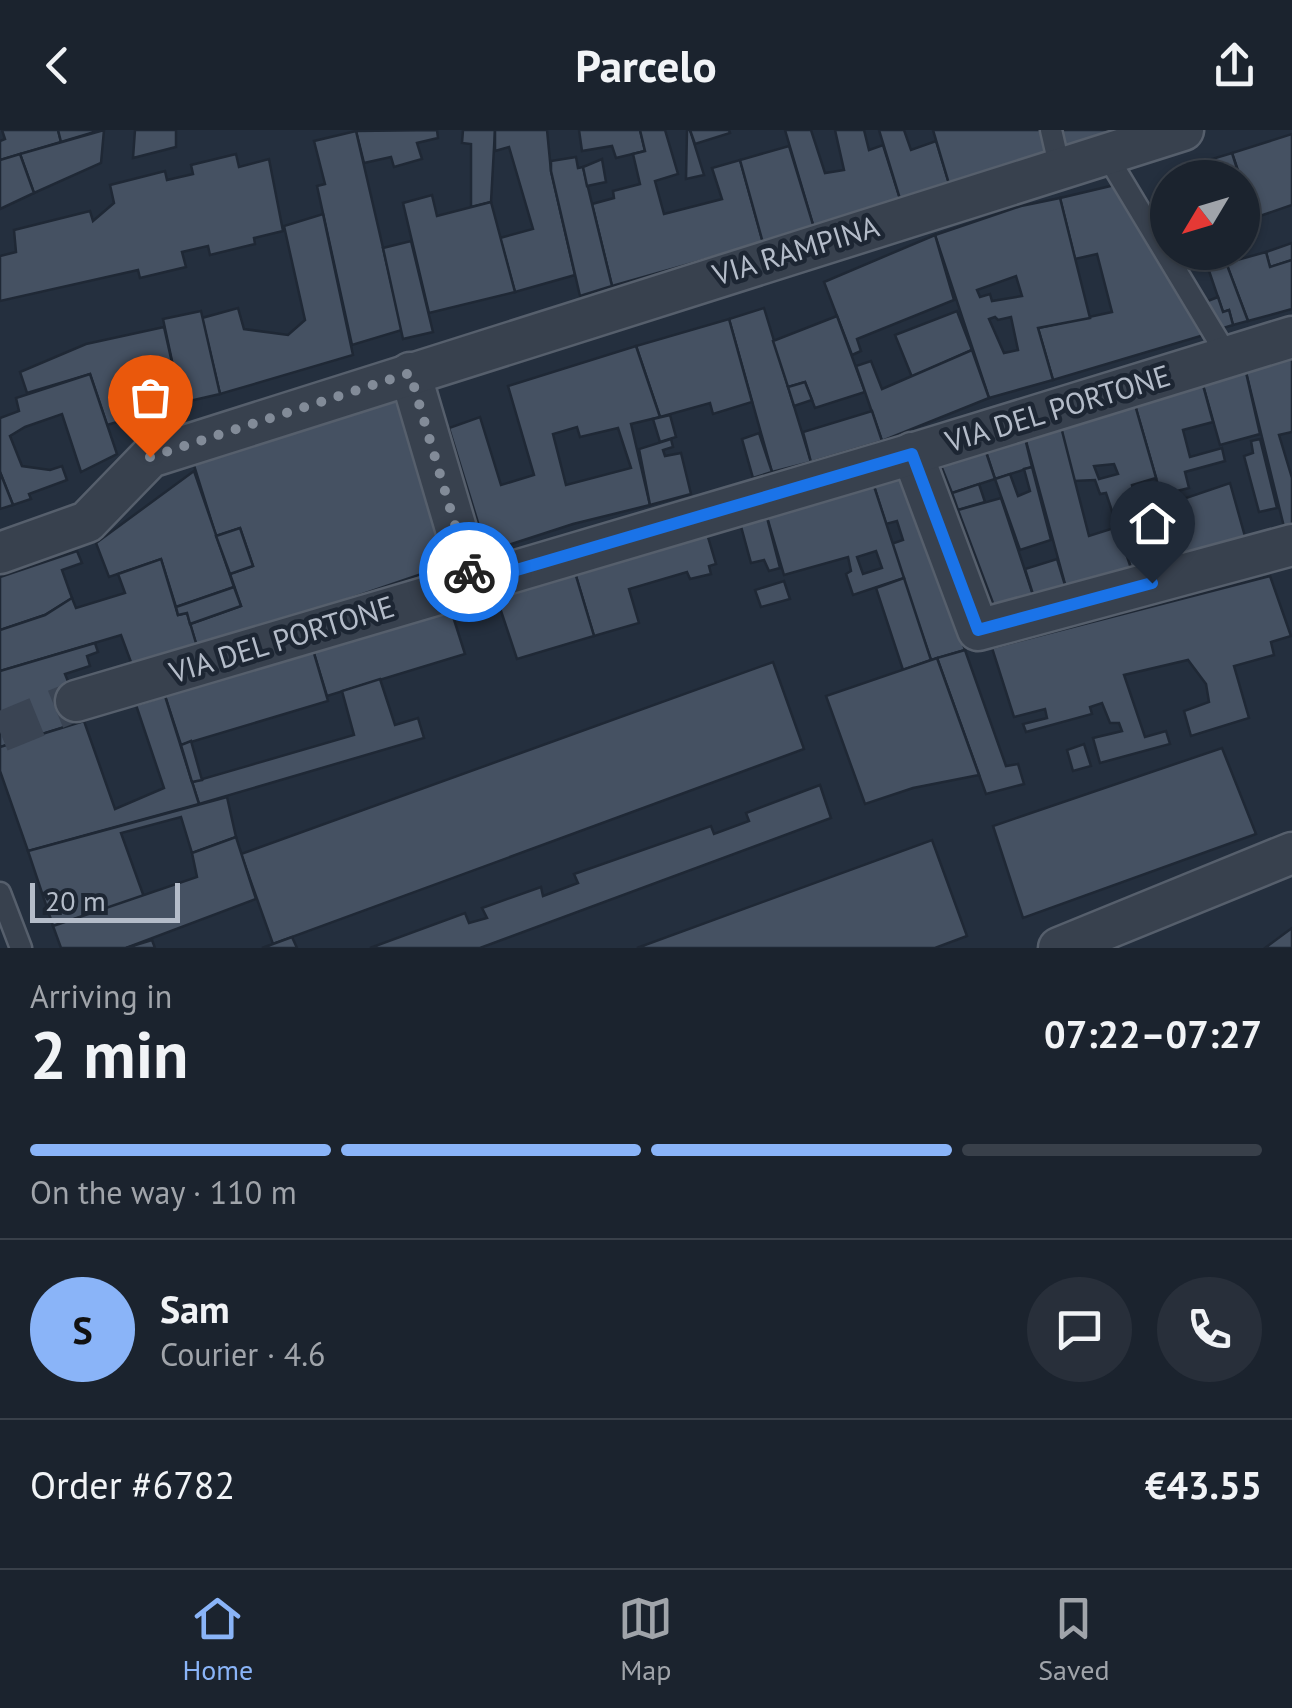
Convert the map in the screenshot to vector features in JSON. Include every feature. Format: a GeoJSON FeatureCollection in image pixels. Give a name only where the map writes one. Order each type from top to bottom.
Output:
{"type":"FeatureCollection","features":[{"type":"Feature","properties":{"kind":"street","name":"VIA RAMPINA"},"geometry":{"type":"LineString","coordinates":[[0,553],[87,522],[150,457],[1183,130]]}},
{"type":"Feature","properties":{"kind":"street","name":"VIA DEL PORTONE"},"geometry":{"type":"LineString","coordinates":[[76,701],[912,454],[1292,337]]}},
{"type":"Feature","properties":{"kind":"street"},"geometry":{"type":"LineString","coordinates":[[410,373],[472,583]]}},
{"type":"Feature","properties":{"kind":"street"},"geometry":{"type":"LineString","coordinates":[[912,454],[978,630],[1292,545]]}},
{"type":"Feature","properties":{"kind":"street"},"geometry":{"type":"LineString","coordinates":[[1060,948],[1292,853]]}},
{"type":"Feature","properties":{"kind":"lane"},"geometry":{"type":"LineString","coordinates":[[1051,130],[1060,169]]}},
{"type":"Feature","properties":{"kind":"lane"},"geometry":{"type":"LineString","coordinates":[[1106,154],[1228,357]]}},
{"type":"Feature","properties":{"kind":"lane"},"geometry":{"type":"LineString","coordinates":[[0,893],[21,948]]}},
{"type":"Feature","properties":{"kind":"building"},"geometry":{"type":"Polygon","coordinates":[[[2,130],[58,130],[61,142],[0,160],[0,141],[5,139],[2,130]]]}},
{"type":"Feature","properties":{"kind":"building"},"geometry":{"type":"Polygon","coordinates":[[[58,130],[101,130],[61,142],[58,130]]]}},
{"type":"Feature","properties":{"kind":"building"},"geometry":{"type":"Polygon","coordinates":[[[104,130],[101,163],[34,193],[20,154],[104,130]]]}},
{"type":"Feature","properties":{"kind":"building"},"geometry":{"type":"Polygon","coordinates":[[[135,130],[176,130],[176,147],[133,158],[135,130]]]}},
{"type":"Feature","properties":{"kind":"building"},"geometry":{"type":"Polygon","coordinates":[[[437,130],[438,138],[417,143],[422,159],[394,167],[391,157],[364,163],[356,131],[437,130]]]}},
{"type":"Feature","properties":{"kind":"building"},"geometry":{"type":"Polygon","coordinates":[[[463,130],[495,130],[491,202],[471,207],[471,144],[462,143],[463,130]]]}},
{"type":"Feature","properties":{"kind":"building"},"geometry":{"type":"Polygon","coordinates":[[[495,130],[547,130],[551,171],[575,275],[515,292],[500,238],[533,229],[509,147],[495,151],[495,130]]]}},
{"type":"Feature","properties":{"kind":"building"},"geometry":{"type":"Polygon","coordinates":[[[579,130],[640,130],[645,151],[616,158],[612,146],[582,151],[579,130]]]}},
{"type":"Feature","properties":{"kind":"building"},"geometry":{"type":"Polygon","coordinates":[[[640,130],[665,130],[678,174],[655,181],[664,214],[722,199],[712,168],[740,160],[763,243],[612,286],[592,204],[614,198],[613,191],[640,184],[633,154],[645,151],[640,130]]]}},
{"type":"Feature","properties":{"kind":"building"},"geometry":{"type":"Polygon","coordinates":[[[687,130],[704,175],[686,179],[687,130]]]}},
{"type":"Feature","properties":{"kind":"building"},"geometry":{"type":"Polygon","coordinates":[[[690,130],[729,130],[730,133],[695,144],[690,130]]]}},
{"type":"Feature","properties":{"kind":"building"},"geometry":{"type":"Polygon","coordinates":[[[785,130],[811,130],[825,173],[844,170],[835,130],[864,130],[869,150],[883,145],[901,202],[814,228],[785,130]]]}},
{"type":"Feature","properties":{"kind":"building"},"geometry":{"type":"Polygon","coordinates":[[[879,130],[904,130],[911,150],[936,141],[950,187],[901,202],[879,130]]]}},
{"type":"Feature","properties":{"kind":"building"},"geometry":{"type":"Polygon","coordinates":[[[933,130],[1045,130],[1051,157],[950,187],[933,130]]]}},
{"type":"Feature","properties":{"kind":"building"},"geometry":{"type":"Polygon","coordinates":[[[1060,130],[1141,130],[1065,151],[1060,130]]]}},
{"type":"Feature","properties":{"kind":"building"},"geometry":{"type":"Polygon","coordinates":[[[356,131],[402,330],[352,345],[317,186],[325,184],[314,141],[356,131]]]}},
{"type":"Feature","properties":{"kind":"building"},"geometry":{"type":"Polygon","coordinates":[[[1292,134],[1292,205],[1260,216],[1260,160],[1234,160],[1232,153],[1292,134]]]}},
{"type":"Feature","properties":{"kind":"building"},"geometry":{"type":"Polygon","coordinates":[[[789,146],[814,228],[763,243],[740,160],[789,146]]]}},
{"type":"Feature","properties":{"kind":"building"},"geometry":{"type":"Polygon","coordinates":[[[1232,153],[1234,160],[1209,160],[1232,153]]]}},
{"type":"Feature","properties":{"kind":"building"},"geometry":{"type":"Polygon","coordinates":[[[20,154],[34,193],[0,209],[0,160],[20,154]]]}},
{"type":"Feature","properties":{"kind":"building"},"geometry":{"type":"Polygon","coordinates":[[[236,154],[239,167],[269,159],[283,231],[254,238],[255,244],[210,255],[208,246],[182,252],[186,267],[140,278],[138,270],[0,301],[0,256],[16,252],[14,230],[90,211],[93,221],[114,203],[110,185],[165,171],[167,180],[193,174],[191,165],[236,154]]]}},
{"type":"Feature","properties":{"kind":"building"},"geometry":{"type":"Polygon","coordinates":[[[576,157],[578,168],[583,167],[612,286],[580,296],[551,171],[551,161],[576,157]]]}},
{"type":"Feature","properties":{"kind":"building"},"geometry":{"type":"Polygon","coordinates":[[[602,159],[606,182],[587,186],[583,167],[602,159]]]}},
{"type":"Feature","properties":{"kind":"building"},"geometry":{"type":"Polygon","coordinates":[[[1119,184],[1150,239],[1150,270],[1167,270],[1204,335],[1053,380],[1038,328],[1112,312],[1097,254],[1075,259],[1060,198],[1119,184]]]}},
{"type":"Feature","properties":{"kind":"building"},"geometry":{"type":"Polygon","coordinates":[[[432,195],[437,216],[491,202],[515,292],[429,313],[403,203],[432,195]]]}},
{"type":"Feature","properties":{"kind":"building"},"geometry":{"type":"Polygon","coordinates":[[[1060,198],[1090,318],[1038,328],[1053,380],[989,398],[935,235],[1021,206],[1060,198]],[[1016,276],[977,290],[980,297],[990,294],[992,301],[1022,296],[1016,276]],[[1011,317],[989,319],[1004,353],[1018,350],[1011,317]]]}},
{"type":"Feature","properties":{"kind":"building"},"geometry":{"type":"Polygon","coordinates":[[[323,214],[353,355],[220,394],[202,318],[238,308],[244,329],[288,335],[305,320],[284,226],[323,214]]]}},
{"type":"Feature","properties":{"kind":"building"},"geometry":{"type":"Polygon","coordinates":[[[935,235],[954,300],[857,339],[861,351],[852,355],[824,282],[935,235]]]}},
{"type":"Feature","properties":{"kind":"building"},"geometry":{"type":"Polygon","coordinates":[[[411,241],[433,332],[403,339],[383,248],[411,241]]]}},
{"type":"Feature","properties":{"kind":"building"},"geometry":{"type":"Polygon","coordinates":[[[1292,243],[1292,260],[1270,267],[1266,252],[1292,243]]]}},
{"type":"Feature","properties":{"kind":"building"},"geometry":{"type":"Polygon","coordinates":[[[1266,252],[1270,267],[1292,260],[1292,309],[1248,321],[1229,270],[1260,270],[1260,254],[1266,252]]]}},
{"type":"Feature","properties":{"kind":"building"},"geometry":{"type":"Polygon","coordinates":[[[1209,270],[1229,270],[1248,321],[1233,325],[1229,310],[1223,312],[1209,270]]]}},
{"type":"Feature","properties":{"kind":"building"},"geometry":{"type":"Polygon","coordinates":[[[1218,297],[1223,312],[1229,310],[1233,325],[1214,331],[1200,304],[1218,297]]]}},
{"type":"Feature","properties":{"kind":"building"},"geometry":{"type":"Polygon","coordinates":[[[764,308],[811,462],[772,472],[729,319],[764,308]]]}},
{"type":"Feature","properties":{"kind":"building"},"geometry":{"type":"Polygon","coordinates":[[[201,311],[220,394],[181,403],[163,319],[201,311]]]}},
{"type":"Feature","properties":{"kind":"building"},"geometry":{"type":"Polygon","coordinates":[[[957,311],[972,350],[912,377],[895,335],[957,311]]]}},
{"type":"Feature","properties":{"kind":"building"},"geometry":{"type":"Polygon","coordinates":[[[837,316],[865,392],[815,408],[805,382],[788,387],[773,341],[837,316]]]}},
{"type":"Feature","properties":{"kind":"building"},"geometry":{"type":"Polygon","coordinates":[[[729,319],[752,402],[713,414],[710,403],[660,417],[636,346],[729,319]]]}},
{"type":"Feature","properties":{"kind":"building"},"geometry":{"type":"Polygon","coordinates":[[[164,327],[181,403],[107,425],[90,374],[27,393],[20,372],[86,344],[164,327]]]}},
{"type":"Feature","properties":{"kind":"building"},"geometry":{"type":"Polygon","coordinates":[[[636,346],[660,417],[631,424],[650,505],[573,524],[487,552],[449,428],[480,417],[501,485],[534,475],[508,386],[636,346]],[[577,427],[553,434],[566,485],[631,468],[618,428],[580,437],[577,427]]]}},
{"type":"Feature","properties":{"kind":"building"},"geometry":{"type":"Polygon","coordinates":[[[972,350],[989,398],[882,441],[856,366],[871,361],[882,389],[972,350]]]}},
{"type":"Feature","properties":{"kind":"building"},"geometry":{"type":"Polygon","coordinates":[[[1292,356],[1292,432],[1279,435],[1292,478],[1292,529],[1285,531],[1245,368],[1292,356]]]}},
{"type":"Feature","properties":{"kind":"building"},"geometry":{"type":"Polygon","coordinates":[[[1245,368],[1260,434],[1220,445],[1201,378],[1245,368]]]}},
{"type":"Feature","properties":{"kind":"building"},"geometry":{"type":"Polygon","coordinates":[[[90,374],[117,454],[81,472],[62,414],[25,427],[10,436],[22,466],[50,470],[62,466],[67,480],[29,494],[31,499],[13,505],[0,472],[0,418],[19,411],[16,398],[90,374]]]}},
{"type":"Feature","properties":{"kind":"building"},"geometry":{"type":"Polygon","coordinates":[[[1201,378],[1213,422],[1183,430],[1190,457],[1222,448],[1225,461],[1185,472],[1189,488],[1161,495],[1133,398],[1201,378]]]}},
{"type":"Feature","properties":{"kind":"building"},"geometry":{"type":"Polygon","coordinates":[[[805,382],[812,400],[794,406],[788,387],[805,382]]]}},
{"type":"Feature","properties":{"kind":"building"},"geometry":{"type":"Polygon","coordinates":[[[397,391],[451,564],[198,650],[190,624],[241,606],[230,574],[253,566],[240,528],[216,536],[193,462],[397,391]]]}},
{"type":"Feature","properties":{"kind":"building"},"geometry":{"type":"Polygon","coordinates":[[[1133,398],[1156,478],[1132,485],[1139,514],[1230,483],[1246,540],[1132,571],[1106,493],[1100,494],[1095,480],[1073,481],[1059,419],[1133,398]],[[1114,464],[1094,466],[1099,479],[1118,474],[1114,464]]]}},
{"type":"Feature","properties":{"kind":"building"},"geometry":{"type":"Polygon","coordinates":[[[872,411],[882,441],[811,462],[803,432],[872,411]]]}},
{"type":"Feature","properties":{"kind":"building"},"geometry":{"type":"Polygon","coordinates":[[[670,415],[676,437],[660,442],[653,419],[670,415]]]}},
{"type":"Feature","properties":{"kind":"building"},"geometry":{"type":"Polygon","coordinates":[[[1059,419],[1089,536],[1117,527],[1132,571],[1068,595],[1023,430],[1059,419]]]}},
{"type":"Feature","properties":{"kind":"building"},"geometry":{"type":"Polygon","coordinates":[[[1023,430],[1032,467],[995,479],[983,443],[1023,430]]]}},
{"type":"Feature","properties":{"kind":"building"},"geometry":{"type":"Polygon","coordinates":[[[759,433],[772,472],[753,478],[742,439],[759,433]]]}},
{"type":"Feature","properties":{"kind":"building"},"geometry":{"type":"Polygon","coordinates":[[[671,439],[673,447],[663,450],[665,456],[681,453],[691,494],[650,505],[639,449],[671,439]]]}},
{"type":"Feature","properties":{"kind":"building"},"geometry":{"type":"Polygon","coordinates":[[[1260,439],[1277,508],[1259,512],[1244,456],[1253,453],[1251,441],[1260,439]]]}},
{"type":"Feature","properties":{"kind":"building"},"geometry":{"type":"Polygon","coordinates":[[[983,443],[995,479],[952,493],[938,458],[983,443]]]}},
{"type":"Feature","properties":{"kind":"building"},"geometry":{"type":"Polygon","coordinates":[[[906,467],[965,650],[931,660],[891,544],[903,540],[897,521],[886,524],[872,480],[906,467]]]}},
{"type":"Feature","properties":{"kind":"building"},"geometry":{"type":"Polygon","coordinates":[[[1032,467],[1051,540],[1020,550],[995,479],[1010,474],[1018,496],[1030,491],[1024,469],[1032,467]]]}},
{"type":"Feature","properties":{"kind":"building"},"geometry":{"type":"Polygon","coordinates":[[[194,471],[234,587],[176,607],[161,559],[109,577],[96,543],[194,471]]]}},
{"type":"Feature","properties":{"kind":"building"},"geometry":{"type":"Polygon","coordinates":[[[0,472],[13,505],[0,509],[0,472]]]}},
{"type":"Feature","properties":{"kind":"building"},"geometry":{"type":"Polygon","coordinates":[[[872,480],[904,578],[853,595],[846,574],[851,571],[848,557],[784,575],[765,510],[872,480]],[[876,551],[857,557],[863,574],[882,568],[876,551]]]}},
{"type":"Feature","properties":{"kind":"building"},"geometry":{"type":"Polygon","coordinates":[[[979,484],[985,502],[958,510],[952,493],[979,484]]]}},
{"type":"Feature","properties":{"kind":"building"},"geometry":{"type":"Polygon","coordinates":[[[1001,498],[1037,607],[999,619],[958,510],[1001,498]]]}},
{"type":"Feature","properties":{"kind":"building"},"geometry":{"type":"Polygon","coordinates":[[[765,510],[780,568],[769,571],[764,560],[751,563],[739,519],[765,510]]]}},
{"type":"Feature","properties":{"kind":"building"},"geometry":{"type":"Polygon","coordinates":[[[705,527],[716,564],[709,566],[711,574],[690,579],[687,572],[629,589],[639,623],[594,636],[573,566],[705,527]]]}},
{"type":"Feature","properties":{"kind":"building"},"geometry":{"type":"Polygon","coordinates":[[[240,528],[253,566],[230,574],[216,536],[240,528]]]}},
{"type":"Feature","properties":{"kind":"building"},"geometry":{"type":"Polygon","coordinates":[[[77,551],[82,563],[62,570],[72,598],[45,615],[0,630],[0,577],[77,551]]]}},
{"type":"Feature","properties":{"kind":"building"},"geometry":{"type":"Polygon","coordinates":[[[161,559],[178,615],[187,613],[198,650],[135,673],[121,635],[0,671],[0,630],[45,615],[72,598],[76,608],[125,593],[118,574],[161,559]]]}},
{"type":"Feature","properties":{"kind":"building"},"geometry":{"type":"Polygon","coordinates":[[[1057,559],[1068,595],[1037,607],[1025,569],[1057,559]]]}},
{"type":"Feature","properties":{"kind":"building"},"geometry":{"type":"Polygon","coordinates":[[[573,566],[594,636],[517,659],[494,590],[573,566]]]}},
{"type":"Feature","properties":{"kind":"building"},"geometry":{"type":"Polygon","coordinates":[[[1270,576],[1291,636],[1271,642],[1274,655],[1234,666],[1249,718],[1191,736],[1184,711],[1209,702],[1206,684],[1188,660],[1124,675],[1145,737],[1166,731],[1170,744],[1100,763],[1093,738],[1122,731],[1119,723],[1110,723],[1102,703],[1090,707],[1092,714],[1026,732],[1023,724],[1047,718],[1045,709],[1014,717],[992,648],[1270,576]]]}},
{"type":"Feature","properties":{"kind":"building"},"geometry":{"type":"Polygon","coordinates":[[[904,578],[931,660],[903,670],[876,588],[904,578]]]}},
{"type":"Feature","properties":{"kind":"building"},"geometry":{"type":"Polygon","coordinates":[[[784,581],[790,599],[761,607],[755,590],[784,581]]]}},
{"type":"Feature","properties":{"kind":"building"},"geometry":{"type":"Polygon","coordinates":[[[234,587],[241,606],[190,624],[187,613],[178,615],[176,607],[234,587]]]}},
{"type":"Feature","properties":{"kind":"building"},"geometry":{"type":"Polygon","coordinates":[[[450,607],[465,654],[327,696],[313,650],[450,607]]]}},
{"type":"Feature","properties":{"kind":"building"},"geometry":{"type":"Polygon","coordinates":[[[95,643],[98,652],[87,656],[90,666],[65,674],[84,721],[0,747],[0,671],[95,643]]]}},
{"type":"Feature","properties":{"kind":"building"},"geometry":{"type":"Polygon","coordinates":[[[313,650],[328,701],[181,745],[165,696],[313,650]]]}},
{"type":"Feature","properties":{"kind":"building"},"geometry":{"type":"Polygon","coordinates":[[[965,650],[1006,766],[1018,764],[1024,784],[986,794],[937,658],[965,650]]]}},
{"type":"Feature","properties":{"kind":"building"},"geometry":{"type":"Polygon","coordinates":[[[937,658],[979,775],[913,788],[865,804],[826,696],[937,658]]]}},
{"type":"Feature","properties":{"kind":"building"},"geometry":{"type":"Polygon","coordinates":[[[773,662],[804,749],[273,944],[241,854],[773,662]]]}},
{"type":"Feature","properties":{"kind":"building"},"geometry":{"type":"Polygon","coordinates":[[[380,679],[395,725],[418,718],[424,738],[199,804],[192,782],[354,735],[342,691],[380,679]]]}},
{"type":"Feature","properties":{"kind":"building"},"geometry":{"type":"Polygon","coordinates":[[[165,696],[199,804],[28,851],[0,771],[0,747],[84,721],[115,809],[164,788],[136,705],[165,696]]]}},
{"type":"Feature","properties":{"kind":"building"},"geometry":{"type":"Polygon","coordinates":[[[191,741],[202,780],[192,782],[181,745],[191,741]]]}},
{"type":"Feature","properties":{"kind":"building"},"geometry":{"type":"Polygon","coordinates":[[[1084,744],[1091,766],[1073,771],[1067,750],[1084,744]]]}},
{"type":"Feature","properties":{"kind":"building"},"geometry":{"type":"Polygon","coordinates":[[[1222,748],[1256,834],[1023,918],[993,826],[1222,748]]]}},
{"type":"Feature","properties":{"kind":"building"},"geometry":{"type":"Polygon","coordinates":[[[820,785],[831,818],[480,948],[370,948],[465,913],[469,923],[487,918],[482,908],[541,887],[543,896],[578,883],[574,874],[711,826],[714,834],[749,821],[746,813],[820,785]]]}},
{"type":"Feature","properties":{"kind":"building"},"geometry":{"type":"Polygon","coordinates":[[[227,797],[236,837],[192,853],[181,817],[121,833],[144,897],[53,926],[28,851],[227,797]]]}},
{"type":"Feature","properties":{"kind":"building"},"geometry":{"type":"Polygon","coordinates":[[[236,837],[256,899],[126,948],[61,948],[53,926],[197,877],[192,853],[236,837]]]}},
{"type":"Feature","properties":{"kind":"building"},"geometry":{"type":"Polygon","coordinates":[[[932,840],[967,936],[935,948],[637,948],[932,840]]]}},
{"type":"Feature","properties":{"kind":"building"},"geometry":{"type":"Polygon","coordinates":[[[1292,928],[1292,948],[1265,948],[1292,928]]]}},
{"type":"Feature","properties":{"kind":"building"},"geometry":{"type":"Polygon","coordinates":[[[292,937],[297,948],[262,948],[273,944],[292,937]]]}},
{"type":"Feature","properties":{"kind":"building"},"geometry":{"type":"Polygon","coordinates":[[[152,940],[155,948],[126,948],[152,940]]]}},
{"type":"Feature","properties":{"kind":"tunnel"},"geometry":{"type":"LineString","coordinates":[[0,732],[76,701]]}},
{"type":"Feature","properties":{"kind":"way so far"},"geometry":{"type":"LineString","coordinates":[[150,457],[410,373],[469,572]]}},
{"type":"Feature","properties":{"kind":"route"},"geometry":{"type":"LineString","coordinates":[[469,572],[472,583],[912,454],[978,630],[1152,583]]}}]}
